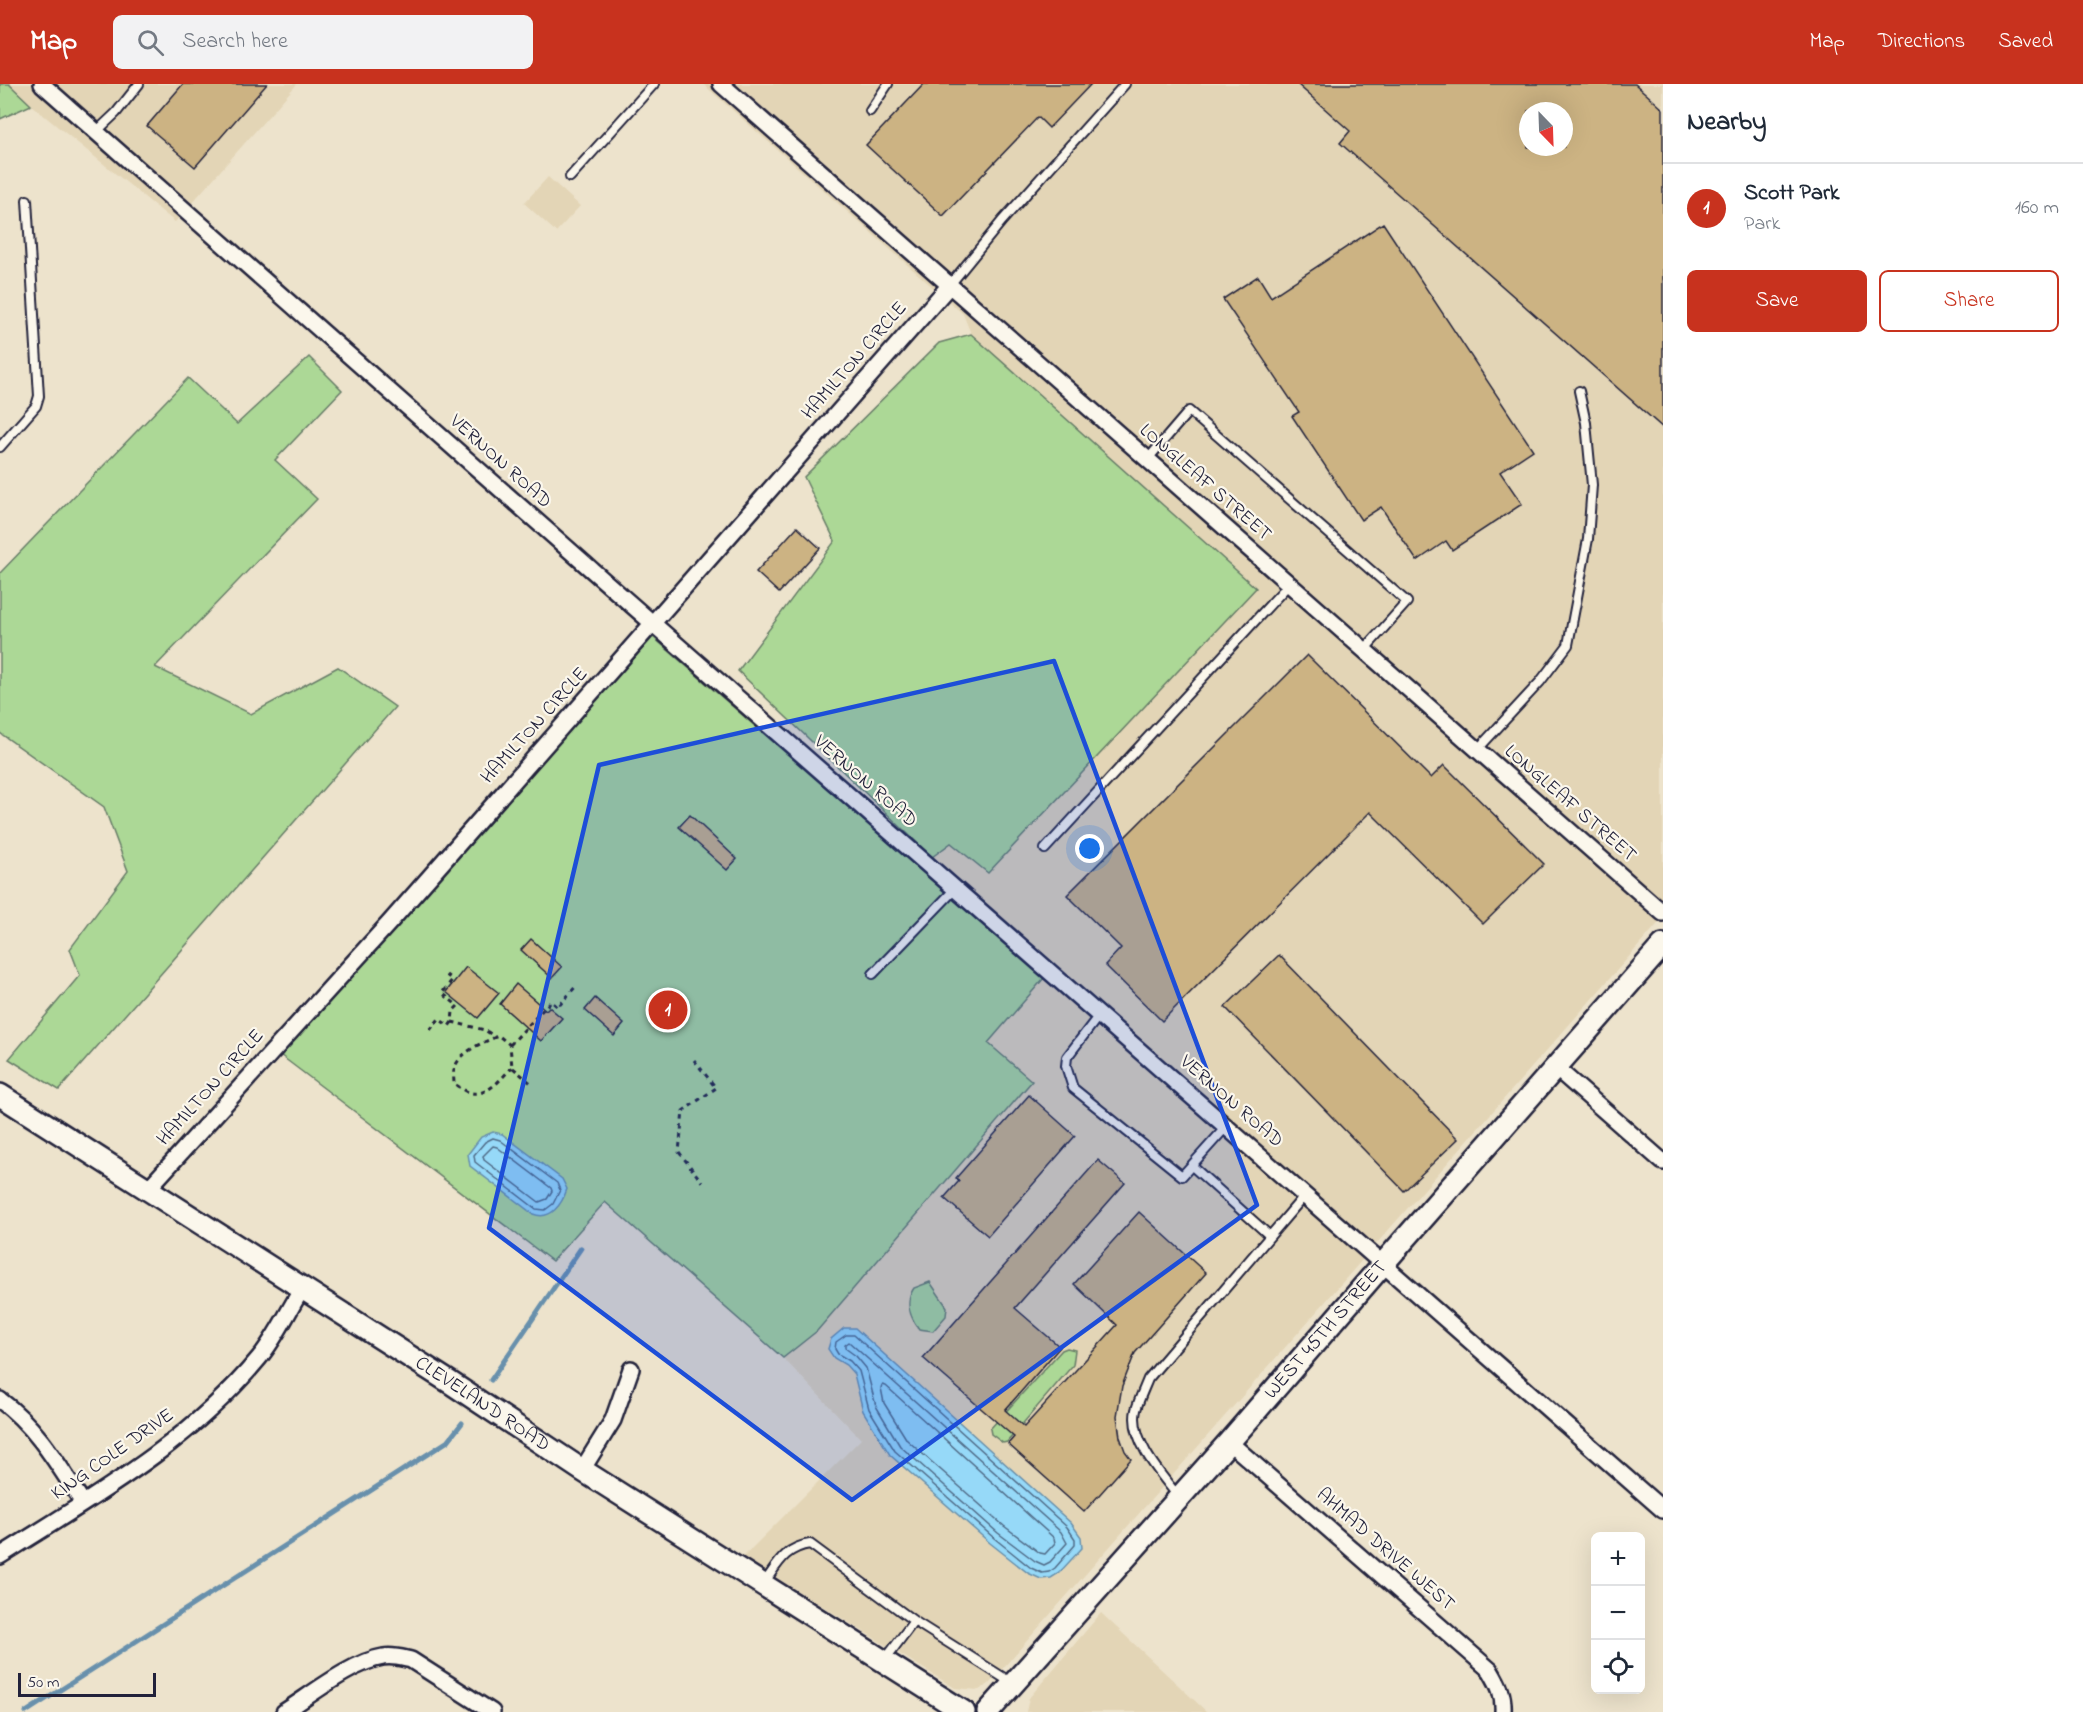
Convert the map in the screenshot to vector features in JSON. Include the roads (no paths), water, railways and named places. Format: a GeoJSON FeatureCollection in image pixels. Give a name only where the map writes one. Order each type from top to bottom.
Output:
{"type":"FeatureCollection","features":[{"type":"Feature","properties":{"kind":"street","name":"VERNON ROAD"},"geometry":{"type":"LineString","coordinates":[[42,84],[652,625],[1100,1014],[1663,1510]]}},
{"type":"Feature","properties":{"kind":"street","name":"LONGLEAF STREET"},"geometry":{"type":"LineString","coordinates":[[721,84],[1663,913]]}},
{"type":"Feature","properties":{"kind":"street","name":"HAMILTON CIRCLE"},"geometry":{"type":"LineString","coordinates":[[147,1190],[398,913],[949,286]]}},
{"type":"Feature","properties":{"kind":"street","name":"WEST 45TH STREET"},"geometry":{"type":"LineString","coordinates":[[988,1712],[1229,1442],[1663,945]]}},
{"type":"Feature","properties":{"kind":"street"},"geometry":{"type":"LineString","coordinates":[[1556,1068],[1663,1162]]}},
{"type":"Feature","properties":{"kind":"street","name":"CLEVELAND ROAD"},"geometry":{"type":"LineString","coordinates":[[0,1095],[451,1383],[582,1470],[964,1712]]}},
{"type":"Feature","properties":{"kind":"street","name":"KING COLE DRIVE"},"geometry":{"type":"LineString","coordinates":[[0,1556],[155,1457],[204,1416],[260,1357],[302,1289]]}},
{"type":"Feature","properties":{"kind":"street"},"geometry":{"type":"LineString","coordinates":[[582,1470],[612,1420],[631,1369]]}},
{"type":"Feature","properties":{"kind":"street"},"geometry":{"type":"LineString","coordinates":[[0,1400],[32,1429],[52,1454],[83,1503]]}},
{"type":"Feature","properties":{"kind":"street","name":"AHMAD DRIVE WEST"},"geometry":{"type":"LineString","coordinates":[[1229,1442],[1490,1670],[1499,1684],[1503,1705]]}},
{"type":"Feature","properties":{"kind":"street"},"geometry":{"type":"LineString","coordinates":[[284,1712],[351,1669],[385,1656],[411,1660],[492,1712]]}},
{"type":"Feature","properties":{"kind":"lane"},"geometry":{"type":"LineString","coordinates":[[570,177],[654,84]]}},
{"type":"Feature","properties":{"kind":"lane"},"geometry":{"type":"LineString","coordinates":[[870,111],[888,84]]}},
{"type":"Feature","properties":{"kind":"lane"},"geometry":{"type":"LineString","coordinates":[[949,286],[1002,221],[1125,84]]}},
{"type":"Feature","properties":{"kind":"lane"},"geometry":{"type":"LineString","coordinates":[[96,132],[116,113],[138,86]]}},
{"type":"Feature","properties":{"kind":"lane"},"geometry":{"type":"LineString","coordinates":[[0,447],[36,406],[39,396],[27,200]]}},
{"type":"Feature","properties":{"kind":"lane"},"geometry":{"type":"LineString","coordinates":[[1477,750],[1540,682],[1568,645],[1588,539],[1592,485],[1586,423],[1579,391]]}},
{"type":"Feature","properties":{"kind":"lane"},"geometry":{"type":"LineString","coordinates":[[1147,460],[1189,411],[1285,495],[1407,602],[1364,650]]}},
{"type":"Feature","properties":{"kind":"lane"},"geometry":{"type":"LineString","coordinates":[[1045,849],[1289,584]]}},
{"type":"Feature","properties":{"kind":"lane"},"geometry":{"type":"LineString","coordinates":[[873,974],[955,889]]}},
{"type":"Feature","properties":{"kind":"lane"},"geometry":{"type":"LineString","coordinates":[[1100,1014],[1067,1057],[1066,1066],[1073,1088],[1182,1176],[1227,1126]]}},
{"type":"Feature","properties":{"kind":"lane"},"geometry":{"type":"LineString","coordinates":[[1191,1166],[1270,1236]]}},
{"type":"Feature","properties":{"kind":"lane"},"geometry":{"type":"LineString","coordinates":[[1179,1497],[1152,1464],[1138,1433],[1135,1412],[1148,1379],[1305,1195]]}},
{"type":"Feature","properties":{"kind":"lane"},"geometry":{"type":"LineString","coordinates":[[762,1585],[786,1552],[798,1546],[810,1544],[914,1621],[1013,1684]]}},
{"type":"Feature","properties":{"kind":"lane"},"geometry":{"type":"LineString","coordinates":[[884,1662],[914,1621]]}},
{"type":"Feature","properties":{"kind":"water"},"geometry":{"type":"Polygon","coordinates":[[[493,1132],[502,1134],[562,1179],[567,1189],[555,1210],[545,1215],[533,1214],[470,1166],[468,1154],[481,1137],[493,1132]]]}},
{"type":"Feature","properties":{"kind":"water"},"geometry":{"type":"Polygon","coordinates":[[[844,1328],[855,1328],[1071,1523],[1081,1537],[1082,1548],[1059,1573],[1051,1578],[1041,1579],[1028,1573],[990,1543],[890,1455],[863,1411],[854,1374],[846,1365],[834,1358],[828,1349],[831,1339],[844,1328]]]}},
{"type":"Feature","properties":{"kind":"waterway"},"geometry":{"type":"LineString","coordinates":[[491,1380],[581,1248]]}},
{"type":"Feature","properties":{"kind":"waterway"},"geometry":{"type":"LineString","coordinates":[[26,1712],[448,1441],[462,1423]]}},
{"type":"Feature","properties":{"kind":"place","name":"Scott Park"},"geometry":{"type":"Point","coordinates":[668,1010]}}]}
